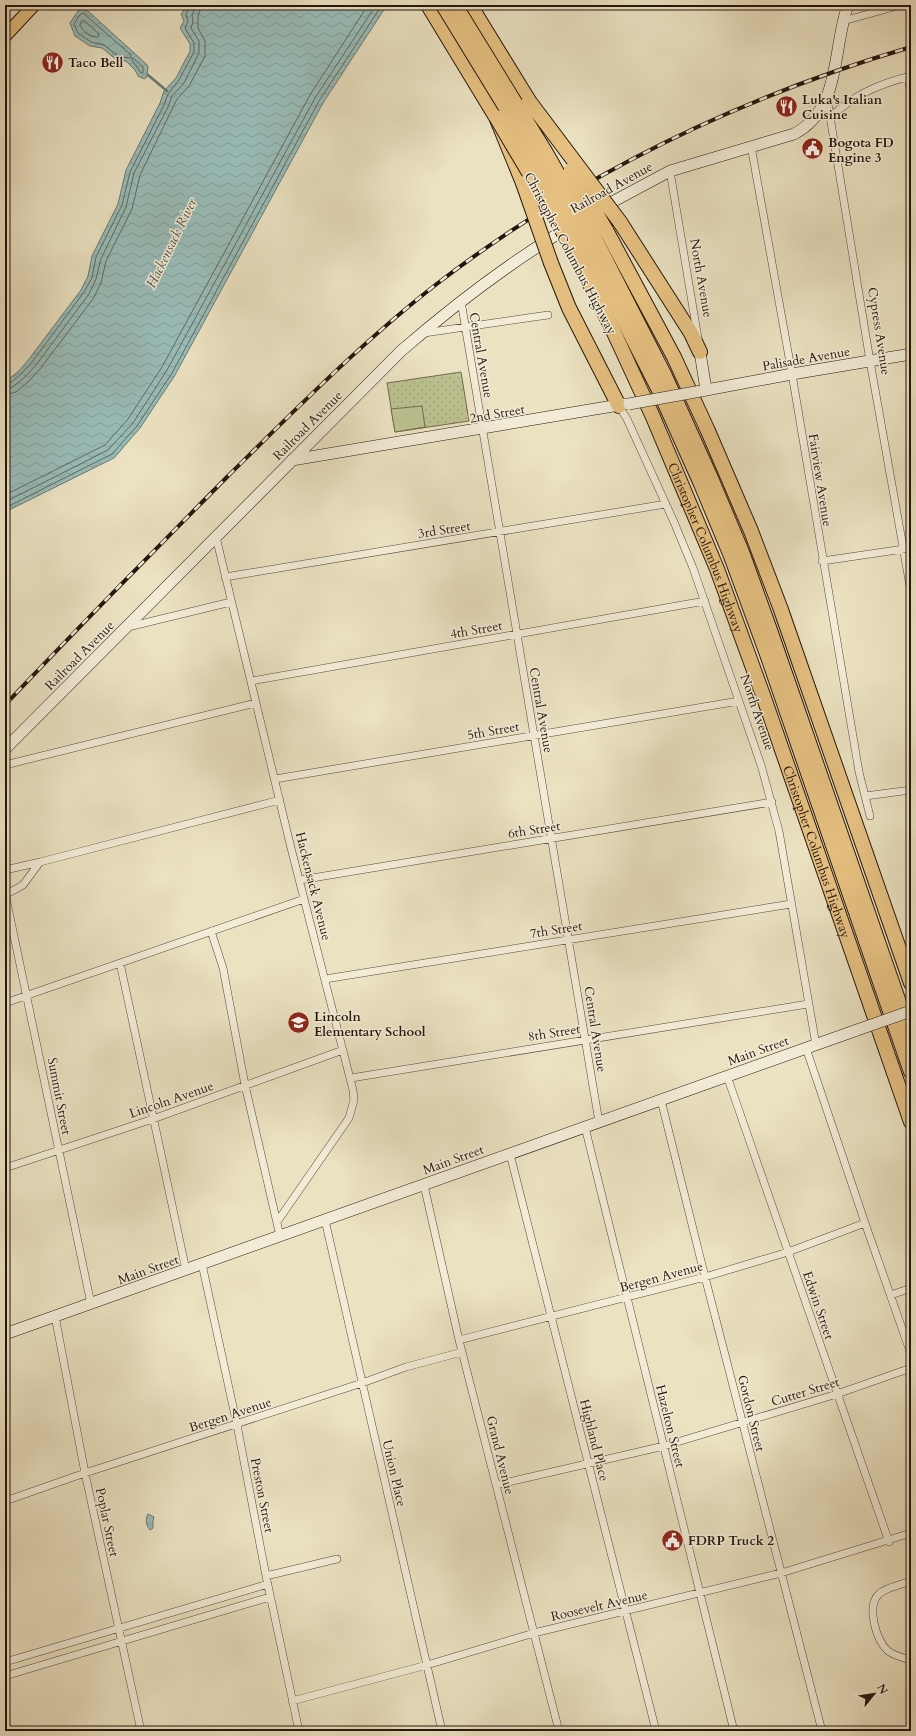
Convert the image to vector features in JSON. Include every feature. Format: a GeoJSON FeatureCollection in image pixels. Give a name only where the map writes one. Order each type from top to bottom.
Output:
{"type":"FeatureCollection","features":[{"type":"Feature","properties":{"kind":"highway","name":"Christopher Columbus Highway"},"geometry":{"type":"LineString","coordinates":[[428,5],[551,210],[584,243],[631,308],[676,400],[742,552],[911,1037]]}},
{"type":"Feature","properties":{"kind":"highway","name":"Christopher Columbus Highway"},"geometry":{"type":"LineString","coordinates":[[443,5],[541,165],[584,243],[658,388],[728,550],[767,654],[911,1072]]}},
{"type":"Feature","properties":{"kind":"highway","name":"Christopher Columbus Highway"},"geometry":{"type":"LineString","coordinates":[[456,5],[546,153],[584,243],[634,376],[708,545],[759,684],[911,1122]]}},
{"type":"Feature","properties":{"kind":"highway"},"geometry":{"type":"LineString","coordinates":[[470,5],[606,230],[674,357],[714,443],[751,531],[793,646],[911,983]]}},
{"type":"Feature","properties":{"kind":"highway"},"geometry":{"type":"LineString","coordinates":[[529,101],[620,222],[691,333],[700,352]]}},
{"type":"Feature","properties":{"kind":"highway"},"geometry":{"type":"LineString","coordinates":[[496,117],[533,208],[551,263],[569,308],[624,405]]}},
{"type":"Feature","properties":{"kind":"main road"},"geometry":{"type":"LineString","coordinates":[[5,36],[34,5]]}},
{"type":"Feature","properties":{"kind":"main road","name":"Cypress Avenue"},"geometry":{"type":"LineString","coordinates":[[828,98],[843,21],[848,5]]}},
{"type":"Feature","properties":{"kind":"main road","name":"Railroad Avenue"},"geometry":{"type":"LineString","coordinates":[[5,749],[380,372],[422,333],[461,301],[529,251],[670,171],[794,134],[804,128],[818,115],[828,98]]}},
{"type":"Feature","properties":{"kind":"main road","name":"North Avenue"},"geometry":{"type":"LineString","coordinates":[[700,352],[703,390]]}},
{"type":"Feature","properties":{"kind":"main road","name":"Palisade Avenue"},"geometry":{"type":"LineString","coordinates":[[703,390],[911,354]]}},
{"type":"Feature","properties":{"kind":"main road","name":"2nd Street"},"geometry":{"type":"LineString","coordinates":[[292,460],[482,430],[703,390]]}},
{"type":"Feature","properties":{"kind":"main road","name":"Main Street"},"geometry":{"type":"LineString","coordinates":[[5,1334],[911,1011]]}},
{"type":"Feature","properties":{"kind":"street"},"geometry":{"type":"LineString","coordinates":[[843,21],[901,5]]}},
{"type":"Feature","properties":{"kind":"street"},"geometry":{"type":"LineString","coordinates":[[830,117],[843,106],[871,89],[892,81],[910,77],[911,94]]}},
{"type":"Feature","properties":{"kind":"street","name":"Cypress Avenue"},"geometry":{"type":"LineString","coordinates":[[828,98],[870,361],[907,549],[911,592]]}},
{"type":"Feature","properties":{"kind":"street","name":"Fairview Avenue"},"geometry":{"type":"LineString","coordinates":[[751,146],[792,374],[858,772],[870,816]]}},
{"type":"Feature","properties":{"kind":"street","name":"North Avenue"},"geometry":{"type":"LineString","coordinates":[[670,171],[700,352]]}},
{"type":"Feature","properties":{"kind":"street","name":"Central Avenue"},"geometry":{"type":"LineString","coordinates":[[461,301],[599,1122]]}},
{"type":"Feature","properties":{"kind":"street"},"geometry":{"type":"LineString","coordinates":[[422,333],[548,315]]}},
{"type":"Feature","properties":{"kind":"street","name":"North Avenue"},"geometry":{"type":"LineString","coordinates":[[624,405],[705,601],[772,802],[808,1004],[811,1046],[865,1223],[911,1354]]}},
{"type":"Feature","properties":{"kind":"street","name":"3rd Street"},"geometry":{"type":"LineString","coordinates":[[226,577],[666,504]]}},
{"type":"Feature","properties":{"kind":"street","name":"Hackensack Avenue"},"geometry":{"type":"LineString","coordinates":[[216,536],[304,899],[351,1078],[354,1100],[349,1118],[277,1222]]}},
{"type":"Feature","properties":{"kind":"street"},"geometry":{"type":"LineString","coordinates":[[822,561],[907,549]]}},
{"type":"Feature","properties":{"kind":"street","name":"4th Street"},"geometry":{"type":"LineString","coordinates":[[250,681],[705,601]]}},
{"type":"Feature","properties":{"kind":"street"},"geometry":{"type":"LineString","coordinates":[[125,627],[231,602]]}},
{"type":"Feature","properties":{"kind":"street","name":"5th Street"},"geometry":{"type":"LineString","coordinates":[[275,780],[739,701]]}},
{"type":"Feature","properties":{"kind":"street"},"geometry":{"type":"LineString","coordinates":[[5,765],[256,703]]}},
{"type":"Feature","properties":{"kind":"street"},"geometry":{"type":"LineString","coordinates":[[865,796],[911,790]]}},
{"type":"Feature","properties":{"kind":"street"},"geometry":{"type":"LineString","coordinates":[[5,870],[280,800]]}},
{"type":"Feature","properties":{"kind":"street","name":"6th Street"},"geometry":{"type":"LineString","coordinates":[[300,880],[772,802]]}},
{"type":"Feature","properties":{"kind":"street"},"geometry":{"type":"LineString","coordinates":[[5,894],[23,884],[40,862]]}},
{"type":"Feature","properties":{"kind":"street","name":"Summit Street"},"geometry":{"type":"LineString","coordinates":[[5,894],[91,1304]]}},
{"type":"Feature","properties":{"kind":"street"},"geometry":{"type":"LineString","coordinates":[[5,1002],[304,899]]}},
{"type":"Feature","properties":{"kind":"street","name":"7th Street"},"geometry":{"type":"LineString","coordinates":[[325,979],[791,904]]}},
{"type":"Feature","properties":{"kind":"street"},"geometry":{"type":"LineString","coordinates":[[211,932],[223,968],[246,1085],[280,1236]]}},
{"type":"Feature","properties":{"kind":"street"},"geometry":{"type":"LineString","coordinates":[[120,963],[186,1270]]}},
{"type":"Feature","properties":{"kind":"street","name":"8th Street"},"geometry":{"type":"LineString","coordinates":[[351,1078],[808,1004]]}},
{"type":"Feature","properties":{"kind":"street","name":"Lincoln Avenue"},"geometry":{"type":"LineString","coordinates":[[5,1168],[153,1119],[343,1050]]}},
{"type":"Feature","properties":{"kind":"street","name":"Edwin Street"},"geometry":{"type":"LineString","coordinates":[[728,1076],[889,1542]]}},
{"type":"Feature","properties":{"kind":"street","name":"Gordon Street"},"geometry":{"type":"LineString","coordinates":[[661,1100],[742,1423],[822,1731]]}},
{"type":"Feature","properties":{"kind":"street","name":"Hazelton Street"},"geometry":{"type":"LineString","coordinates":[[586,1127],[734,1731]]}},
{"type":"Feature","properties":{"kind":"street","name":"Highland Place"},"geometry":{"type":"LineString","coordinates":[[510,1154],[656,1731]]}},
{"type":"Feature","properties":{"kind":"street","name":"Grand Avenue"},"geometry":{"type":"LineString","coordinates":[[424,1185],[459,1340],[558,1731]]}},
{"type":"Feature","properties":{"kind":"street","name":"Union Place"},"geometry":{"type":"LineString","coordinates":[[325,1220],[442,1731]]}},
{"type":"Feature","properties":{"kind":"street","name":"Bergen Avenue"},"geometry":{"type":"LineString","coordinates":[[459,1340],[628,1298],[705,1277],[788,1252],[865,1223]]}},
{"type":"Feature","properties":{"kind":"street","name":"Preston Street"},"geometry":{"type":"LineString","coordinates":[[202,1264],[237,1425],[270,1596],[299,1731]]}},
{"type":"Feature","properties":{"kind":"street"},"geometry":{"type":"LineString","coordinates":[[891,1295],[911,1288]]}},
{"type":"Feature","properties":{"kind":"street","name":"Poplar Street"},"geometry":{"type":"LineString","coordinates":[[55,1316],[85,1473],[141,1731]]}},
{"type":"Feature","properties":{"kind":"street","name":"Bergen Avenue"},"geometry":{"type":"LineString","coordinates":[[5,1501],[85,1473],[237,1425],[406,1367],[462,1352]]}},
{"type":"Feature","properties":{"kind":"street","name":"Cutter Street"},"geometry":{"type":"LineString","coordinates":[[496,1485],[664,1446],[837,1394],[911,1368]]}},
{"type":"Feature","properties":{"kind":"street","name":"Roosevelt Avenue"},"geometry":{"type":"LineString","coordinates":[[292,1701],[427,1666],[534,1633],[700,1594],[781,1573],[889,1542],[911,1533]]}},
{"type":"Feature","properties":{"kind":"street"},"geometry":{"type":"LineString","coordinates":[[266,1576],[337,1558]]}},
{"type":"Feature","properties":{"kind":"street"},"geometry":{"type":"LineString","coordinates":[[911,1581],[879,1594],[873,1605],[872,1612],[883,1646],[896,1656],[911,1660]]}},
{"type":"Feature","properties":{"kind":"street"},"geometry":{"type":"LineString","coordinates":[[5,1662],[268,1584]]}},
{"type":"Feature","properties":{"kind":"street"},"geometry":{"type":"LineString","coordinates":[[5,1676],[122,1642],[270,1596]]}},
{"type":"Feature","properties":{"kind":"street"},"geometry":{"type":"LineString","coordinates":[[217,1599],[220,1612]]}},
{"type":"Feature","properties":{"kind":"street"},"geometry":{"type":"LineString","coordinates":[[173,1612],[176,1625]]}},
{"type":"Feature","properties":{"kind":"street"},"geometry":{"type":"LineString","coordinates":[[63,1645],[66,1658]]}},
{"type":"Feature","properties":{"kind":"street"},"geometry":{"type":"LineString","coordinates":[[20,1657],[24,1671]]}},
{"type":"Feature","properties":{"kind":"green space"},"geometry":{"type":"Polygon","coordinates":[[[461,372],[469,421],[395,432],[387,383],[461,372]]]}},
{"type":"Feature","properties":{"kind":"green space"},"geometry":{"type":"Polygon","coordinates":[[[422,406],[425,427],[395,432],[391,409],[422,406]]]}},
{"type":"Feature","properties":{"kind":"water","name":"Hackensack River"},"geometry":{"type":"Polygon","coordinates":[[[188,5],[387,5],[323,103],[175,375],[140,428],[114,458],[5,512],[5,382],[19,371],[29,359],[81,290],[88,276],[92,256],[118,204],[126,170],[160,103],[164,91],[176,78],[190,51],[190,44],[180,28],[184,21],[181,14],[188,5]]]}},
{"type":"Feature","properties":{"kind":"water"},"geometry":{"type":"Polygon","coordinates":[[[82,9],[89,12],[148,66],[147,77],[144,79],[138,76],[135,70],[126,61],[118,61],[102,48],[90,46],[75,36],[70,23],[78,11],[82,9]]]}},
{"type":"Feature","properties":{"kind":"water"},"geometry":{"type":"Polygon","coordinates":[[[148,1514],[154,1517],[153,1528],[150,1530],[146,1522],[148,1514]]]}},
{"type":"Feature","properties":{"kind":"waterway"},"geometry":{"type":"LineString","coordinates":[[148,75],[167,91]]}},
{"type":"Feature","properties":{"kind":"railway"},"geometry":{"type":"LineString","coordinates":[[5,705],[228,476],[383,328],[438,283],[492,244],[547,208],[605,174],[664,143],[724,115],[785,90],[848,67],[911,47]]}},
{"type":"Feature","properties":{"kind":"place","name":"Taco Bell"},"geometry":{"type":"Point","coordinates":[52,62]}},
{"type":"Feature","properties":{"kind":"place","name":"Luka's Italian Cuisine"},"geometry":{"type":"Point","coordinates":[787,106]}},
{"type":"Feature","properties":{"kind":"place","name":"Bogota FD Engine 3"},"geometry":{"type":"Point","coordinates":[813,149]}},
{"type":"Feature","properties":{"kind":"place","name":"Lincoln Elementary School"},"geometry":{"type":"Point","coordinates":[299,1023]}},
{"type":"Feature","properties":{"kind":"place","name":"FDRP Truck 2"},"geometry":{"type":"Point","coordinates":[672,1540]}}]}
